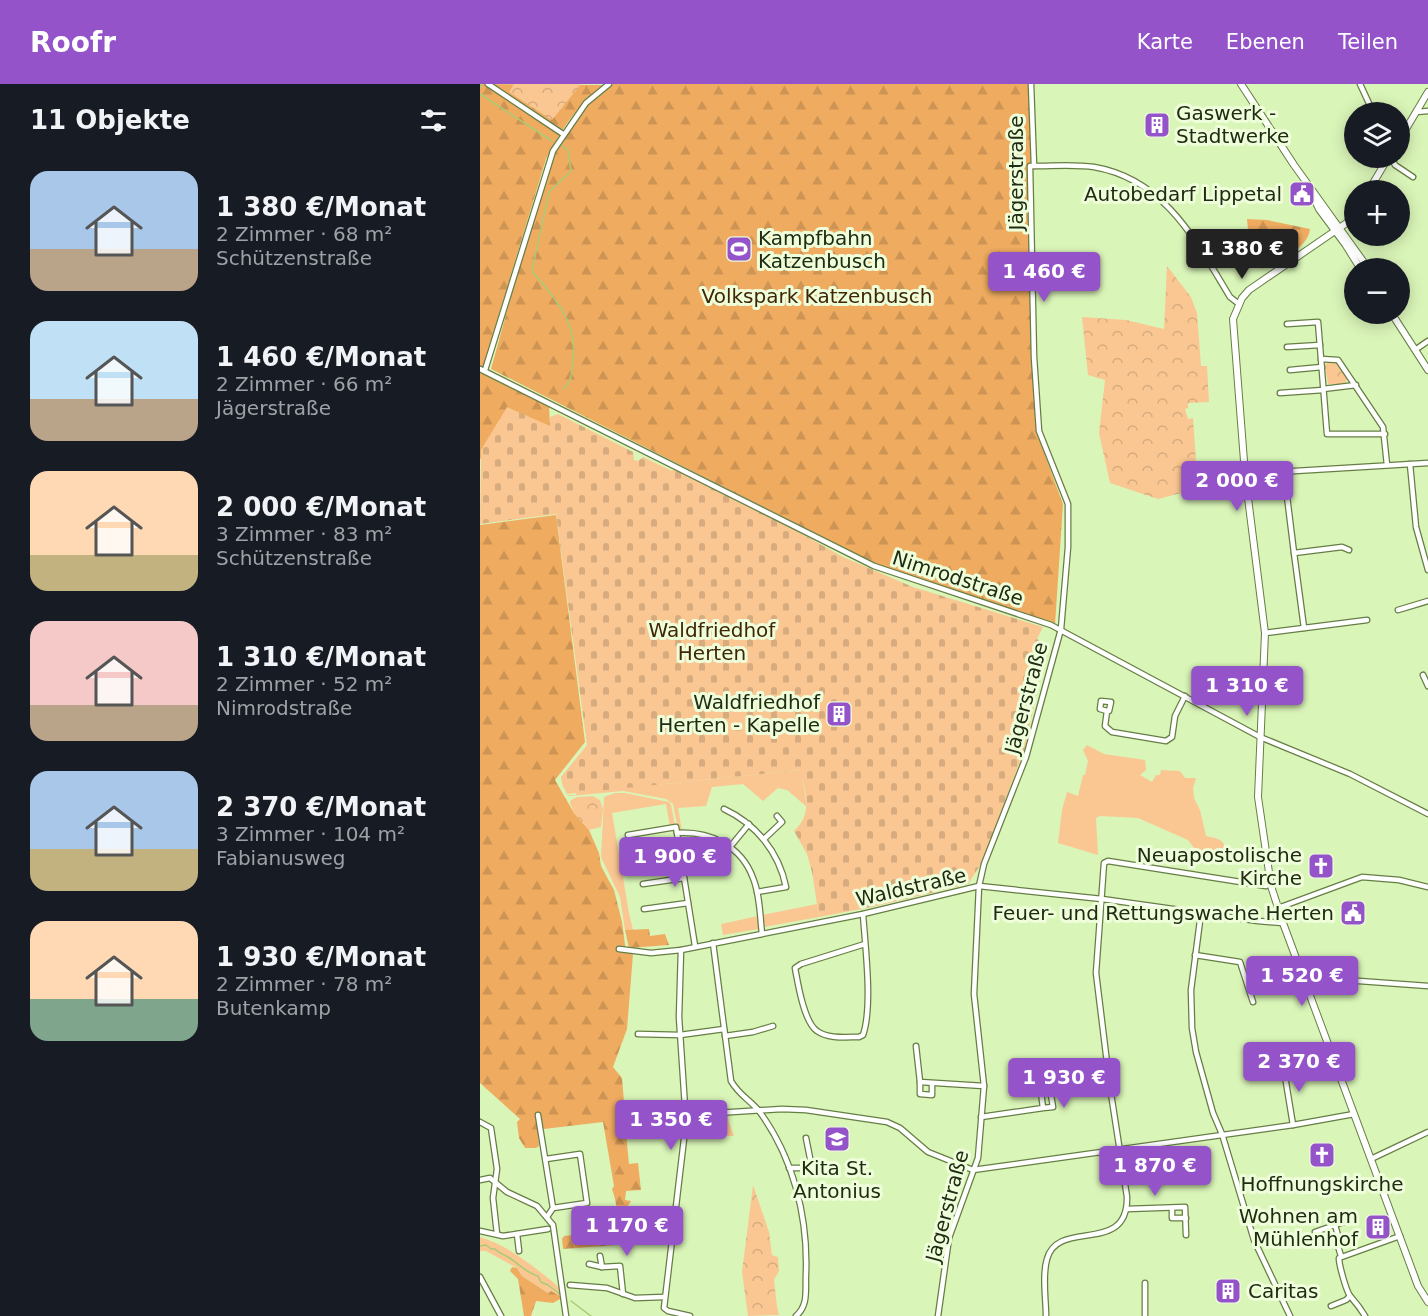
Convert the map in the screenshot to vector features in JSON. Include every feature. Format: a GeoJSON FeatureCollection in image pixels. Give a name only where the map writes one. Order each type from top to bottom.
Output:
{"type":"FeatureCollection","features":[{"type":"Feature","properties":{"kind":"main road"},"geometry":{"type":"LineString","coordinates":[[1241,84],[1308,184],[1354,258]]}},
{"type":"Feature","properties":{"kind":"main road"},"geometry":{"type":"LineString","coordinates":[[1410,122],[1428,92]]}},
{"type":"Feature","properties":{"kind":"main road"},"geometry":{"type":"LineString","coordinates":[[1344,225],[1249,290],[1239,304],[1233,319],[1245,474],[1265,633],[1258,797],[1265,856],[1283,923],[1418,1286],[1428,1302]]}},
{"type":"Feature","properties":{"kind":"main road"},"geometry":{"type":"LineString","coordinates":[[1337,229],[1360,258]]}},
{"type":"Feature","properties":{"kind":"main road"},"geometry":{"type":"LineString","coordinates":[[1398,324],[1428,370]]}},
{"type":"Feature","properties":{"kind":"street"},"geometry":{"type":"LineString","coordinates":[[488,84],[562,134]]}},
{"type":"Feature","properties":{"kind":"street"},"geometry":{"type":"LineString","coordinates":[[482,369],[553,151],[562,134],[586,103],[609,84]]}},
{"type":"Feature","properties":{"kind":"street","name":"Jägerstraße"},"geometry":{"type":"LineString","coordinates":[[938,1316],[949,1238],[978,1158],[984,1086],[974,994],[979,886],[984,864],[1026,757],[1060,629],[1068,547],[1068,504],[1039,431],[1032,256],[1030,166],[1034,166],[1031,84]]}},
{"type":"Feature","properties":{"kind":"street"},"geometry":{"type":"LineString","coordinates":[[1360,84],[1368,102]]}},
{"type":"Feature","properties":{"kind":"street"},"geometry":{"type":"LineString","coordinates":[[1416,112],[1428,111]]}},
{"type":"Feature","properties":{"kind":"street"},"geometry":{"type":"LineString","coordinates":[[1034,166],[1091,166],[1133,179],[1152,191],[1177,216],[1230,297],[1239,304]]}},
{"type":"Feature","properties":{"kind":"street"},"geometry":{"type":"LineString","coordinates":[[1400,168],[1413,177]]}},
{"type":"Feature","properties":{"kind":"street"},"geometry":{"type":"LineString","coordinates":[[1287,324],[1318,322],[1327,434],[1385,434]]}},
{"type":"Feature","properties":{"kind":"street"},"geometry":{"type":"LineString","coordinates":[[1415,350],[1428,341]]}},
{"type":"Feature","properties":{"kind":"street"},"geometry":{"type":"LineString","coordinates":[[1287,347],[1320,345]]}},
{"type":"Feature","properties":{"kind":"street"},"geometry":{"type":"LineString","coordinates":[[1321,358],[1338,360],[1383,427],[1387,465]]}},
{"type":"Feature","properties":{"kind":"street"},"geometry":{"type":"LineString","coordinates":[[1290,370],[1322,367]]}},
{"type":"Feature","properties":{"kind":"street","name":"Nimrodstraße"},"geometry":{"type":"LineString","coordinates":[[482,369],[874,566],[1060,629],[1260,737],[1350,774],[1428,814]]}},
{"type":"Feature","properties":{"kind":"street"},"geometry":{"type":"LineString","coordinates":[[1280,393],[1356,385]]}},
{"type":"Feature","properties":{"kind":"street"},"geometry":{"type":"LineString","coordinates":[[1245,474],[1428,463]]}},
{"type":"Feature","properties":{"kind":"street"},"geometry":{"type":"LineString","coordinates":[[1410,464],[1416,527],[1428,570]]}},
{"type":"Feature","properties":{"kind":"street"},"geometry":{"type":"LineString","coordinates":[[1284,472],[1304,628]]}},
{"type":"Feature","properties":{"kind":"street"},"geometry":{"type":"LineString","coordinates":[[1294,553],[1342,547],[1349,550]]}},
{"type":"Feature","properties":{"kind":"street"},"geometry":{"type":"LineString","coordinates":[[1398,610],[1428,601]]}},
{"type":"Feature","properties":{"kind":"street"},"geometry":{"type":"LineString","coordinates":[[1265,633],[1367,620]]}},
{"type":"Feature","properties":{"kind":"street"},"geometry":{"type":"LineString","coordinates":[[1423,675],[1428,686]]}},
{"type":"Feature","properties":{"kind":"street"},"geometry":{"type":"LineString","coordinates":[[1107,711],[1105,726],[1112,732],[1166,741],[1172,737],[1175,716],[1185,696]]}},
{"type":"Feature","properties":{"kind":"street"},"geometry":{"type":"LineString","coordinates":[[724,809],[749,824],[764,839],[780,867],[786,887],[757,892]]}},
{"type":"Feature","properties":{"kind":"street"},"geometry":{"type":"LineString","coordinates":[[764,839],[782,822],[777,816]]}},
{"type":"Feature","properties":{"kind":"street"},"geometry":{"type":"LineString","coordinates":[[730,847],[749,824]]}},
{"type":"Feature","properties":{"kind":"street"},"geometry":{"type":"LineString","coordinates":[[628,835],[676,827],[695,946]]}},
{"type":"Feature","properties":{"kind":"street"},"geometry":{"type":"LineString","coordinates":[[677,833],[709,836],[730,847],[745,862],[753,877],[757,892],[762,934]]}},
{"type":"Feature","properties":{"kind":"street"},"geometry":{"type":"LineString","coordinates":[[635,860],[680,853]]}},
{"type":"Feature","properties":{"kind":"street"},"geometry":{"type":"LineString","coordinates":[[1046,1316],[1046,1266],[1050,1252],[1063,1240],[1108,1231],[1122,1221],[1127,1209],[1096,973],[1104,863],[1108,861],[1266,886]]}},
{"type":"Feature","properties":{"kind":"street"},"geometry":{"type":"LineString","coordinates":[[1278,908],[1362,877],[1399,880],[1428,887]]}},
{"type":"Feature","properties":{"kind":"street"},"geometry":{"type":"LineString","coordinates":[[643,884],[684,878]]}},
{"type":"Feature","properties":{"kind":"street","name":"Waldstraße"},"geometry":{"type":"LineString","coordinates":[[619,949],[651,953],[681,950],[863,914],[979,886],[1102,899],[1283,923]]}},
{"type":"Feature","properties":{"kind":"street"},"geometry":{"type":"LineString","coordinates":[[644,909],[688,903]]}},
{"type":"Feature","properties":{"kind":"street"},"geometry":{"type":"LineString","coordinates":[[1201,913],[1191,990],[1196,1052],[1254,1240],[1290,1316]]}},
{"type":"Feature","properties":{"kind":"street"},"geometry":{"type":"LineString","coordinates":[[863,914],[865,944],[867,1010],[862,1035],[859,1037],[831,1037],[818,1032],[812,1027],[804,1008],[795,968],[801,963],[865,944]]}},
{"type":"Feature","properties":{"kind":"street"},"geometry":{"type":"LineString","coordinates":[[713,943],[730,1081],[741,1096],[758,1109],[789,1168],[800,1199],[807,1248],[805,1306],[796,1316]]}},
{"type":"Feature","properties":{"kind":"street"},"geometry":{"type":"LineString","coordinates":[[681,950],[680,1035],[685,1114],[678,1199],[664,1308],[690,1316]]}},
{"type":"Feature","properties":{"kind":"street"},"geometry":{"type":"LineString","coordinates":[[1195,955],[1240,962],[1253,1002]]}},
{"type":"Feature","properties":{"kind":"street"},"geometry":{"type":"LineString","coordinates":[[1304,977],[1428,986]]}},
{"type":"Feature","properties":{"kind":"street"},"geometry":{"type":"LineString","coordinates":[[725,1036],[773,1026]]}},
{"type":"Feature","properties":{"kind":"street"},"geometry":{"type":"LineString","coordinates":[[638,1034],[680,1035],[724,1029]]}},
{"type":"Feature","properties":{"kind":"street"},"geometry":{"type":"LineString","coordinates":[[916,1046],[921,1082],[920,1094],[932,1095],[932,1084]]}},
{"type":"Feature","properties":{"kind":"street"},"geometry":{"type":"LineString","coordinates":[[1283,1064],[1293,1125]]}},
{"type":"Feature","properties":{"kind":"street"},"geometry":{"type":"LineString","coordinates":[[921,1082],[984,1086]]}},
{"type":"Feature","properties":{"kind":"street"},"geometry":{"type":"LineString","coordinates":[[981,1117],[1053,1107],[1049,1083],[1040,1084],[1043,1108]]}},
{"type":"Feature","properties":{"kind":"street"},"geometry":{"type":"LineString","coordinates":[[685,1114],[758,1109],[806,1110],[887,1122],[900,1128],[928,1152],[973,1170],[1293,1125],[1354,1114]]}},
{"type":"Feature","properties":{"kind":"street"},"geometry":{"type":"LineString","coordinates":[[538,1115],[553,1208],[547,1217]]}},
{"type":"Feature","properties":{"kind":"street"},"geometry":{"type":"LineString","coordinates":[[480,1122],[491,1128],[497,1168],[493,1198],[497,1234]]}},
{"type":"Feature","properties":{"kind":"street"},"geometry":{"type":"LineString","coordinates":[[1371,1159],[1428,1132]]}},
{"type":"Feature","properties":{"kind":"street"},"geometry":{"type":"LineString","coordinates":[[789,1168],[812,1168],[806,1138]]}},
{"type":"Feature","properties":{"kind":"street"},"geometry":{"type":"LineString","coordinates":[[546,1159],[580,1154],[587,1203],[553,1208]]}},
{"type":"Feature","properties":{"kind":"street"},"geometry":{"type":"LineString","coordinates":[[480,1180],[490,1178],[507,1192],[537,1206],[555,1229],[566,1316]]}},
{"type":"Feature","properties":{"kind":"street"},"geometry":{"type":"LineString","coordinates":[[1127,1209],[1185,1207],[1186,1235]]}},
{"type":"Feature","properties":{"kind":"street"},"geometry":{"type":"LineString","coordinates":[[1172,1208],[1172,1218],[1185,1218]]}},
{"type":"Feature","properties":{"kind":"street"},"geometry":{"type":"LineString","coordinates":[[1315,1232],[1356,1218]]}},
{"type":"Feature","properties":{"kind":"street"},"geometry":{"type":"LineString","coordinates":[[1335,1225],[1341,1256],[1339,1263],[1350,1296],[1356,1300],[1365,1316]]}},
{"type":"Feature","properties":{"kind":"street"},"geometry":{"type":"LineString","coordinates":[[480,1231],[503,1236],[548,1229]]}},
{"type":"Feature","properties":{"kind":"street"},"geometry":{"type":"LineString","coordinates":[[517,1234],[519,1251]]}},
{"type":"Feature","properties":{"kind":"street"},"geometry":{"type":"LineString","coordinates":[[1341,1256],[1400,1236]]}},
{"type":"Feature","properties":{"kind":"street"},"geometry":{"type":"LineString","coordinates":[[600,1256],[602,1267]]}},
{"type":"Feature","properties":{"kind":"street"},"geometry":{"type":"LineString","coordinates":[[589,1264],[602,1267],[620,1266],[623,1294]]}},
{"type":"Feature","properties":{"kind":"street"},"geometry":{"type":"LineString","coordinates":[[480,1277],[501,1316]]}},
{"type":"Feature","properties":{"kind":"street"},"geometry":{"type":"LineString","coordinates":[[1145,1283],[1145,1316]]}},
{"type":"Feature","properties":{"kind":"street"},"geometry":{"type":"LineString","coordinates":[[570,1285],[607,1288],[635,1298],[664,1297]]}},
{"type":"Feature","properties":{"kind":"street"},"geometry":{"type":"LineString","coordinates":[[1331,1306],[1350,1296]]}},
{"type":"Feature","properties":{"kind":"green space"},"geometry":{"type":"Polygon","coordinates":[[[480,84],[603,85],[570,119],[546,159],[483,367],[480,366],[480,84]]]}},
{"type":"Feature","properties":{"kind":"green space"},"geometry":{"type":"Polygon","coordinates":[[[514,84],[581,84],[552,120],[509,92],[514,84]]]}},
{"type":"Feature","properties":{"kind":"green space","name":"Volkspark Katzenbusch"},"geometry":{"type":"Polygon","coordinates":[[[613,84],[1030,84],[1034,166],[1030,166],[1036,431],[1063,504],[1055,625],[904,577],[491,369],[551,162],[566,133],[589,104],[613,84]]]}},
{"type":"Feature","properties":{"kind":"green space"},"geometry":{"type":"Polygon","coordinates":[[[1247,219],[1267,220],[1310,229],[1308,236],[1298,248],[1262,269],[1250,251],[1247,219]]]}},
{"type":"Feature","properties":{"kind":"green space"},"geometry":{"type":"Polygon","coordinates":[[[1167,266],[1191,297],[1197,313],[1201,366],[1207,366],[1209,402],[1188,403],[1188,408],[1185,409],[1188,419],[1193,418],[1197,475],[1204,487],[1158,499],[1110,483],[1099,433],[1105,380],[1088,375],[1082,317],[1126,320],[1164,329],[1167,266]]]}},
{"type":"Feature","properties":{"kind":"green space"},"geometry":{"type":"Polygon","coordinates":[[[1328,362],[1336,363],[1347,379],[1345,384],[1328,384],[1325,365],[1328,362]]]}},
{"type":"Feature","properties":{"kind":"green space"},"geometry":{"type":"Polygon","coordinates":[[[480,373],[491,376],[549,405],[550,427],[480,459],[480,373]]]}},
{"type":"Feature","properties":{"kind":"green space","name":"Waldfriedhof Herten"},"geometry":{"type":"Polygon","coordinates":[[[507,407],[550,426],[550,417],[558,414],[633,452],[634,460],[638,461],[643,457],[672,471],[675,468],[843,557],[913,587],[1043,627],[1037,639],[1047,645],[1025,748],[981,864],[968,884],[877,906],[819,917],[807,854],[794,831],[804,818],[806,810],[806,795],[800,770],[567,794],[561,777],[587,745],[556,514],[480,524],[481,450],[507,407]]]}},
{"type":"Feature","properties":{"kind":"green space"},"geometry":{"type":"Polygon","coordinates":[[[556,515],[585,742],[555,780],[574,813],[589,830],[599,853],[601,866],[614,890],[626,952],[633,954],[627,1029],[613,1067],[622,1078],[625,1114],[619,1115],[619,1122],[625,1123],[629,1164],[638,1163],[641,1190],[626,1191],[625,1200],[631,1201],[626,1209],[626,1216],[631,1218],[625,1222],[622,1229],[618,1230],[617,1245],[563,1249],[564,1236],[592,1233],[590,1216],[600,1216],[612,1222],[616,1214],[616,1202],[612,1189],[614,1186],[603,1122],[544,1129],[538,1126],[539,1146],[525,1148],[519,1138],[517,1122],[520,1119],[480,1083],[480,525],[556,515]]]}},
{"type":"Feature","properties":{"kind":"green space"},"geometry":{"type":"Polygon","coordinates":[[[1087,745],[1104,754],[1145,760],[1146,770],[1140,775],[1152,782],[1156,775],[1160,775],[1161,770],[1180,771],[1185,778],[1196,778],[1193,788],[1194,798],[1200,810],[1206,836],[1223,842],[1223,853],[1205,854],[1194,848],[1188,840],[1138,818],[1100,816],[1096,818],[1098,855],[1058,843],[1067,792],[1078,796],[1083,775],[1085,775],[1088,761],[1083,750],[1087,745]]]}},
{"type":"Feature","properties":{"kind":"green space"},"geometry":{"type":"Polygon","coordinates":[[[801,770],[807,807],[787,790],[778,788],[763,801],[743,784],[712,787],[706,806],[678,808],[682,831],[678,829],[673,804],[666,799],[623,791],[570,796],[566,795],[576,795],[577,790],[665,784],[801,770]]]}},
{"type":"Feature","properties":{"kind":"green space"},"geometry":{"type":"Polygon","coordinates":[[[615,793],[669,802],[675,826],[670,826],[666,804],[612,813],[633,930],[625,930],[620,897],[601,857],[604,797],[615,793]]]}},
{"type":"Feature","properties":{"kind":"green space"},"geometry":{"type":"Polygon","coordinates":[[[593,796],[600,800],[603,809],[601,827],[589,830],[574,813],[570,803],[577,797],[593,796]]]}},
{"type":"Feature","properties":{"kind":"green space"},"geometry":{"type":"Polygon","coordinates":[[[817,904],[819,917],[764,927],[762,915],[817,904]]]}},
{"type":"Feature","properties":{"kind":"green space"},"geometry":{"type":"Polygon","coordinates":[[[758,916],[759,929],[723,935],[721,924],[758,916]]]}},
{"type":"Feature","properties":{"kind":"green space"},"geometry":{"type":"Polygon","coordinates":[[[649,929],[650,936],[665,934],[669,945],[629,948],[625,930],[649,929]]]}},
{"type":"Feature","properties":{"kind":"green space"},"geometry":{"type":"Polygon","coordinates":[[[728,1116],[734,1136],[688,1134],[691,1126],[699,1118],[728,1116]]]}},
{"type":"Feature","properties":{"kind":"green space"},"geometry":{"type":"Polygon","coordinates":[[[753,1185],[769,1232],[772,1255],[778,1257],[779,1271],[774,1280],[779,1315],[748,1316],[742,1272],[753,1185]]]}},
{"type":"Feature","properties":{"kind":"green space"},"geometry":{"type":"Polygon","coordinates":[[[480,1237],[502,1246],[532,1266],[560,1288],[560,1296],[551,1291],[548,1293],[522,1276],[517,1268],[486,1251],[480,1251],[480,1237]]]}},
{"type":"Feature","properties":{"kind":"green space"},"geometry":{"type":"Polygon","coordinates":[[[512,1267],[517,1268],[522,1276],[548,1293],[551,1291],[560,1296],[560,1299],[553,1303],[536,1301],[531,1316],[524,1316],[518,1279],[510,1271],[512,1267]]]}},
{"type":"Feature","properties":{"kind":"waterway"},"geometry":{"type":"LineString","coordinates":[[480,88],[482,84]]}},
{"type":"Feature","properties":{"kind":"waterway"},"geometry":{"type":"LineString","coordinates":[[480,94],[552,141]]}},
{"type":"Feature","properties":{"kind":"waterway"},"geometry":{"type":"LineString","coordinates":[[561,145],[568,150],[571,171],[549,192],[532,271],[563,311],[572,333],[574,345],[571,375],[563,389]]}},
{"type":"Feature","properties":{"kind":"waterway"},"geometry":{"type":"LineString","coordinates":[[480,1246],[486,1245],[512,1259],[560,1294]]}},
{"type":"Feature","properties":{"kind":"waterway"},"geometry":{"type":"LineString","coordinates":[[571,1301],[591,1316]]}},
{"type":"Feature","properties":{"kind":"place","name":"Gaswerk - Stadtwerke"},"geometry":{"type":"Point","coordinates":[1157,125]}},
{"type":"Feature","properties":{"kind":"place","name":"Autobedarf Lippetal"},"geometry":{"type":"Point","coordinates":[1302,194]}},
{"type":"Feature","properties":{"kind":"place","name":"Kampfbahn Katzenbusch"},"geometry":{"type":"Point","coordinates":[739,249]}},
{"type":"Feature","properties":{"kind":"place","name":"Waldfriedhof Herten - Kapelle"},"geometry":{"type":"Point","coordinates":[839,714]}},
{"type":"Feature","properties":{"kind":"place","name":"Neuapostolische Kirche"},"geometry":{"type":"Point","coordinates":[1321,866]}},
{"type":"Feature","properties":{"kind":"place","name":"Feuer- und Rettungswache Herten"},"geometry":{"type":"Point","coordinates":[1353,913]}},
{"type":"Feature","properties":{"kind":"place","name":"Kita St. Antonius"},"geometry":{"type":"Point","coordinates":[837,1139]}},
{"type":"Feature","properties":{"kind":"place","name":"Hoffnungskirche"},"geometry":{"type":"Point","coordinates":[1322,1155]}},
{"type":"Feature","properties":{"kind":"place","name":"Wohnen am Mühlenhof"},"geometry":{"type":"Point","coordinates":[1378,1227]}},
{"type":"Feature","properties":{"kind":"place","name":"Caritas"},"geometry":{"type":"Point","coordinates":[1228,1291]}}]}
